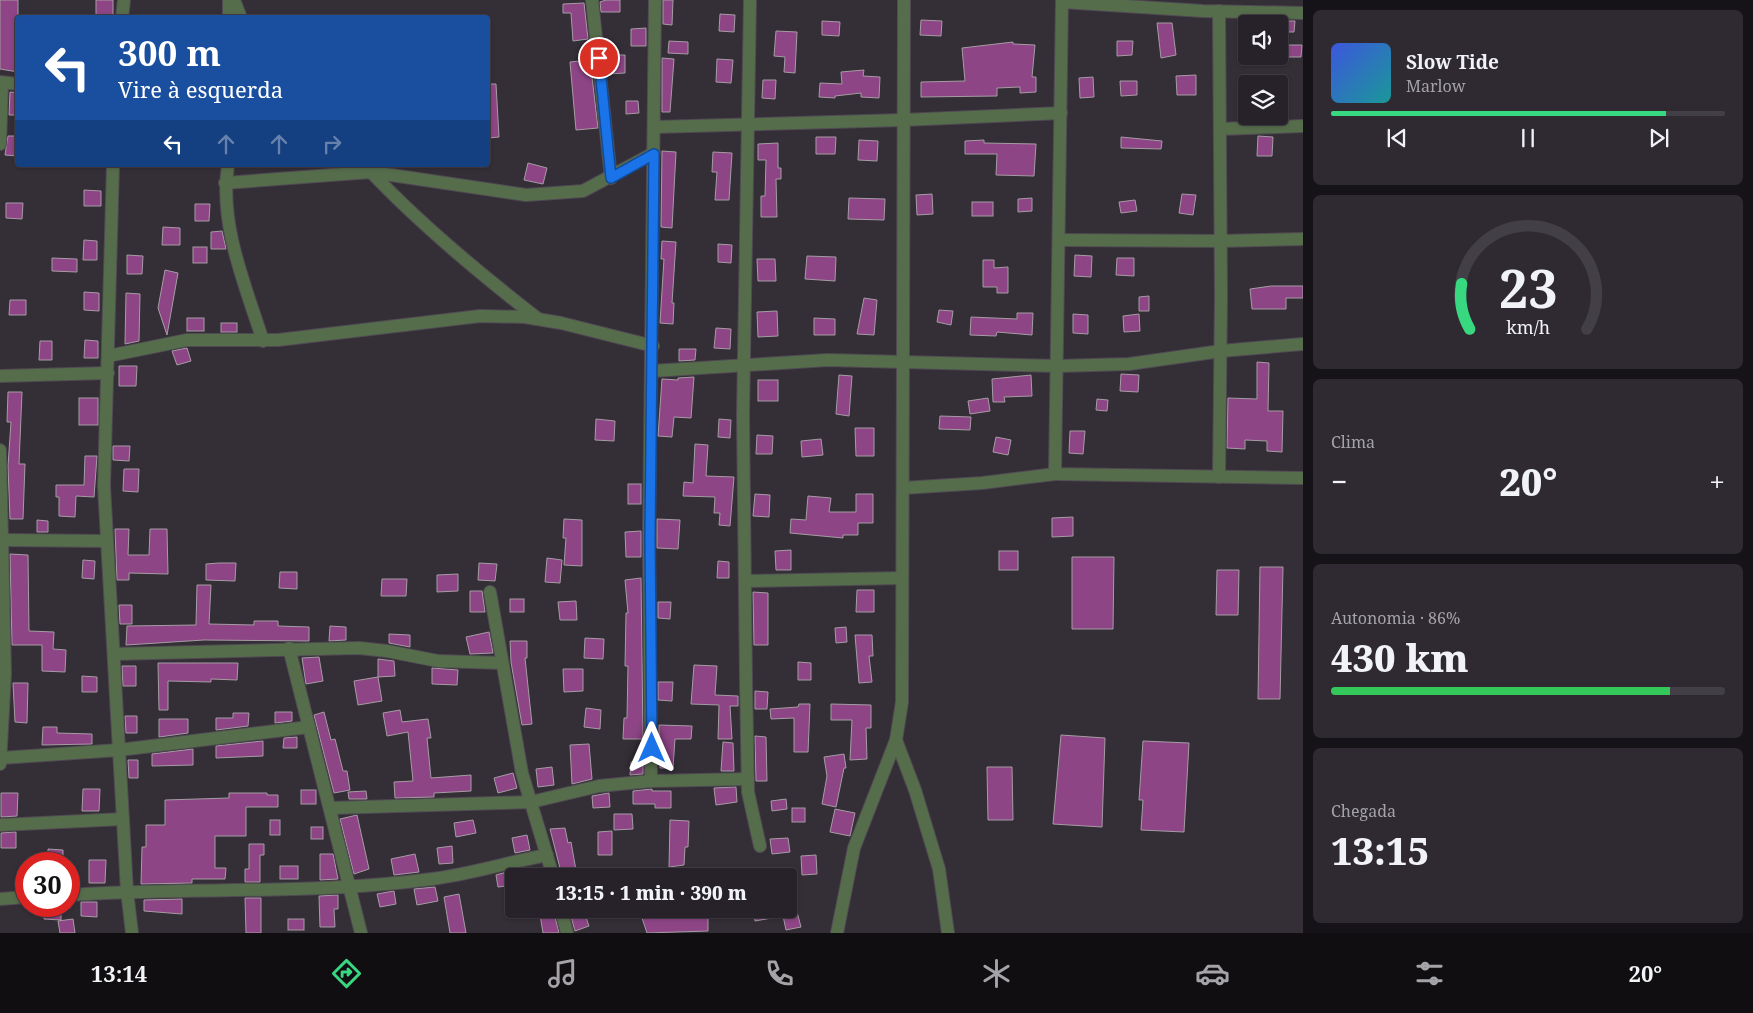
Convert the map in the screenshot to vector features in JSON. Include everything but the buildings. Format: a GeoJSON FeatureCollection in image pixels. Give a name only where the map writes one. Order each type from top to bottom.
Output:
{"type":"FeatureCollection","features":[{"type":"Feature","properties":{"kind":"street"},"geometry":{"type":"LineString","coordinates":[[122,15],[124,0]]}},
{"type":"Feature","properties":{"kind":"street"},"geometry":{"type":"LineString","coordinates":[[229,0],[229,15]]}},
{"type":"Feature","properties":{"kind":"street"},"geometry":{"type":"LineString","coordinates":[[234,0],[240,15]]}},
{"type":"Feature","properties":{"kind":"street"},"geometry":{"type":"LineString","coordinates":[[592,0],[611,178]]}},
{"type":"Feature","properties":{"kind":"street"},"geometry":{"type":"LineString","coordinates":[[651,781],[650,538],[655,0]]}},
{"type":"Feature","properties":{"kind":"street"},"geometry":{"type":"LineString","coordinates":[[750,0],[744,366],[745,581],[748,779],[760,846]]}},
{"type":"Feature","properties":{"kind":"street"},"geometry":{"type":"LineString","coordinates":[[837,933],[854,848],[896,740],[902,702],[904,0]]}},
{"type":"Feature","properties":{"kind":"street"},"geometry":{"type":"LineString","coordinates":[[1055,474],[1060,240],[1062,1],[1219,11],[1235,6],[1303,14]]}},
{"type":"Feature","properties":{"kind":"street"},"geometry":{"type":"LineString","coordinates":[[1219,11],[1221,241],[1219,477]]}},
{"type":"Feature","properties":{"kind":"street"},"geometry":{"type":"LineString","coordinates":[[0,144],[1,83],[15,84]]}},
{"type":"Feature","properties":{"kind":"street"},"geometry":{"type":"LineString","coordinates":[[654,127],[903,120],[1061,112]]}},
{"type":"Feature","properties":{"kind":"street"},"geometry":{"type":"LineString","coordinates":[[1220,129],[1303,126]]}},
{"type":"Feature","properties":{"kind":"street"},"geometry":{"type":"LineString","coordinates":[[225,183],[368,168],[526,195],[583,191],[654,154]]}},
{"type":"Feature","properties":{"kind":"street"},"geometry":{"type":"LineString","coordinates":[[113,167],[104,486],[127,891],[132,933]]}},
{"type":"Feature","properties":{"kind":"street"},"geometry":{"type":"LineString","coordinates":[[228,167],[225,183],[230,234],[263,341]]}},
{"type":"Feature","properties":{"kind":"street"},"geometry":{"type":"LineString","coordinates":[[368,168],[436,234],[489,280],[539,319]]}},
{"type":"Feature","properties":{"kind":"street"},"geometry":{"type":"LineString","coordinates":[[1060,240],[1221,241],[1303,239]]}},
{"type":"Feature","properties":{"kind":"street"},"geometry":{"type":"LineString","coordinates":[[108,356],[187,340],[263,341],[346,333],[480,316],[539,319],[653,346]]}},
{"type":"Feature","properties":{"kind":"street"},"geometry":{"type":"LineString","coordinates":[[652,372],[828,360],[1058,366],[1129,364],[1221,350],[1303,344]]}},
{"type":"Feature","properties":{"kind":"street"},"geometry":{"type":"LineString","coordinates":[[0,376],[108,373]]}},
{"type":"Feature","properties":{"kind":"street"},"geometry":{"type":"LineString","coordinates":[[0,450],[5,673],[0,764]]}},
{"type":"Feature","properties":{"kind":"street"},"geometry":{"type":"LineString","coordinates":[[903,488],[982,483],[1055,474],[1303,478]]}},
{"type":"Feature","properties":{"kind":"street"},"geometry":{"type":"LineString","coordinates":[[2,540],[106,542]]}},
{"type":"Feature","properties":{"kind":"street"},"geometry":{"type":"LineString","coordinates":[[745,581],[902,578]]}},
{"type":"Feature","properties":{"kind":"street"},"geometry":{"type":"LineString","coordinates":[[490,592],[522,773],[551,868]]}},
{"type":"Feature","properties":{"kind":"street"},"geometry":{"type":"LineString","coordinates":[[114,654],[289,648],[359,648],[386,651],[438,662],[502,663]]}},
{"type":"Feature","properties":{"kind":"street"},"geometry":{"type":"LineString","coordinates":[[289,648],[361,933]]}},
{"type":"Feature","properties":{"kind":"street"},"geometry":{"type":"LineString","coordinates":[[0,758],[119,750],[309,727]]}},
{"type":"Feature","properties":{"kind":"street"},"geometry":{"type":"LineString","coordinates":[[896,740],[915,790],[939,869],[948,933]]}},
{"type":"Feature","properties":{"kind":"street"},"geometry":{"type":"LineString","coordinates":[[330,808],[531,802],[600,786],[651,781],[748,779]]}},
{"type":"Feature","properties":{"kind":"street"},"geometry":{"type":"LineString","coordinates":[[0,825],[123,819]]}},
{"type":"Feature","properties":{"kind":"street"},"geometry":{"type":"LineString","coordinates":[[80,894],[127,891],[255,890],[433,879],[547,855]]}},
{"type":"Feature","properties":{"kind":"street"},"geometry":{"type":"LineString","coordinates":[[0,899],[15,898]]}},
{"type":"Feature","properties":{"kind":"street"},"geometry":{"type":"LineString","coordinates":[[564,918],[568,933]]}},
{"type":"Feature","properties":{"kind":"route"},"geometry":{"type":"LineString","coordinates":[[599,58],[611,178],[654,154],[650,538],[652,748]]}}]}
